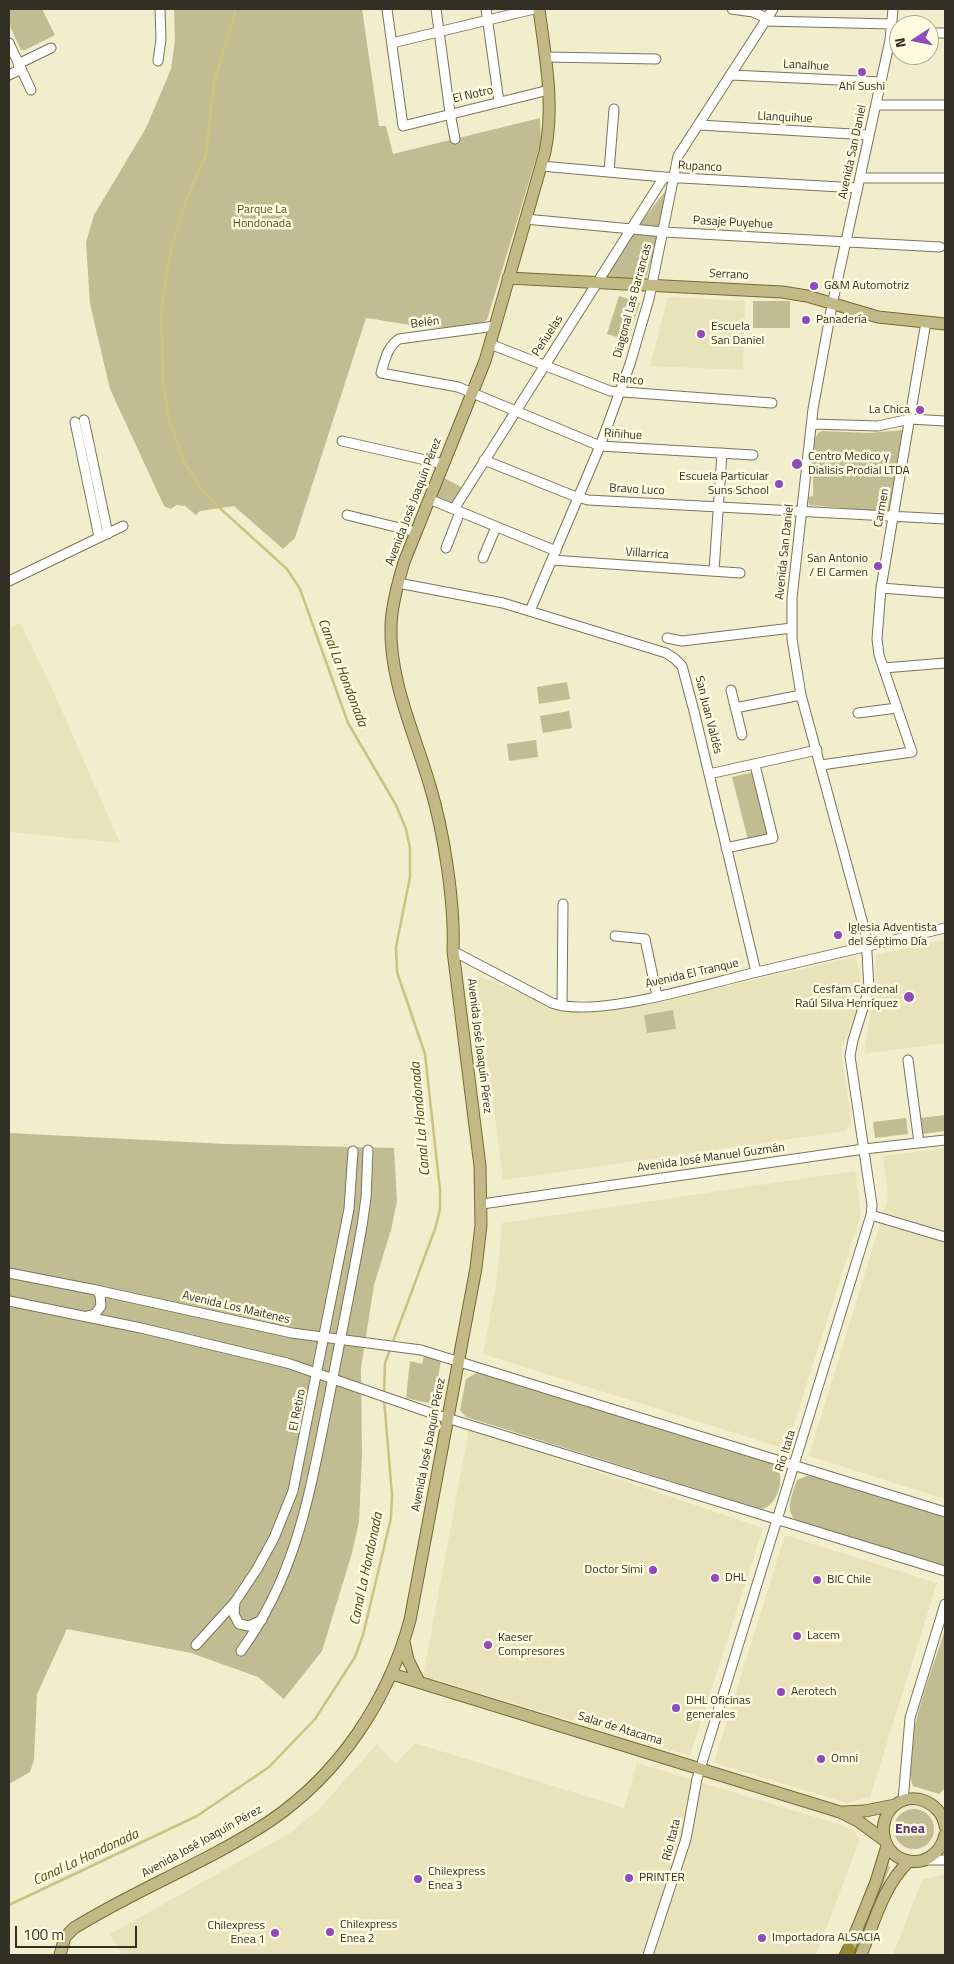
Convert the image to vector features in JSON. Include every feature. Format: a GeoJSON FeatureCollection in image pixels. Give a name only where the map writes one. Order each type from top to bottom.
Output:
{"type":"FeatureCollection","features":[{"type":"Feature","properties":{"kind":"main road","name":"Avenida José Joaquín Pérez"},"geometry":{"type":"LineString","coordinates":[[61,1950],[68,1934],[78,1926],[250,1833],[292,1804],[324,1775],[351,1744],[369,1717],[392,1674],[404,1642],[413,1607],[478,1254],[482,1204],[480,1166],[453,951],[454,919],[437,811],[394,670],[391,624],[398,583],[496,326],[541,166],[549,129],[549,90],[539,9]]}},
{"type":"Feature","properties":{"kind":"main road","name":"Serrano"},"geometry":{"type":"LineString","coordinates":[[508,278],[782,292],[807,296],[832,305],[878,317],[945,324]]}},
{"type":"Feature","properties":{"kind":"main road"},"geometry":{"type":"LineString","coordinates":[[404,1642],[408,1660],[419,1682]]}},
{"type":"Feature","properties":{"kind":"main road","name":"Salar de Atacama"},"geometry":{"type":"LineString","coordinates":[[392,1674],[840,1812],[858,1821],[886,1843],[898,1858],[909,1861]]}},
{"type":"Feature","properties":{"kind":"main road","name":"Salar de Atacama"},"geometry":{"type":"LineString","coordinates":[[840,1812],[865,1812],[914,1799],[925,1801],[936,1807],[945,1820]]}},
{"type":"Feature","properties":{"kind":"main road"},"geometry":{"type":"LineString","coordinates":[[846,1953],[876,1882],[886,1843],[884,1823],[899,1803]]}},
{"type":"Feature","properties":{"kind":"main road"},"geometry":{"type":"LineString","coordinates":[[861,1955],[894,1878],[909,1861],[924,1860],[938,1850],[945,1835]]}},
{"type":"Feature","properties":{"kind":"street"},"geometry":{"type":"LineString","coordinates":[[158,61],[161,39],[160,9]]}},
{"type":"Feature","properties":{"kind":"street"},"geometry":{"type":"LineString","coordinates":[[386,9],[392,43],[534,9]]}},
{"type":"Feature","properties":{"kind":"street"},"geometry":{"type":"LineString","coordinates":[[436,9],[455,138]]}},
{"type":"Feature","properties":{"kind":"street"},"geometry":{"type":"LineString","coordinates":[[486,9],[499,102]]}},
{"type":"Feature","properties":{"kind":"street"},"geometry":{"type":"LineString","coordinates":[[732,9],[753,12],[766,20],[889,30]]}},
{"type":"Feature","properties":{"kind":"street","name":"Diagonal Las Barrancas"},"geometry":{"type":"LineString","coordinates":[[530,610],[600,446],[620,393],[652,285],[678,156],[773,9]]}},
{"type":"Feature","properties":{"kind":"street"},"geometry":{"type":"LineString","coordinates":[[9,43],[30,90]]}},
{"type":"Feature","properties":{"kind":"street","name":"El Notro"},"geometry":{"type":"LineString","coordinates":[[392,43],[403,126],[549,90]]}},
{"type":"Feature","properties":{"kind":"street"},"geometry":{"type":"LineString","coordinates":[[9,75],[20,66],[51,48]]}},
{"type":"Feature","properties":{"kind":"street","name":"Avenida San Daniel"},"geometry":{"type":"LineString","coordinates":[[867,947],[861,913],[801,695],[794,660],[792,628],[793,589],[812,424],[832,305],[889,50]]}},
{"type":"Feature","properties":{"kind":"street"},"geometry":{"type":"LineString","coordinates":[[545,57],[656,59]]}},
{"type":"Feature","properties":{"kind":"street","name":"Lanalhue"},"geometry":{"type":"LineString","coordinates":[[731,76],[881,82]]}},
{"type":"Feature","properties":{"kind":"street"},"geometry":{"type":"LineString","coordinates":[[876,105],[945,105]]}},
{"type":"Feature","properties":{"kind":"street"},"geometry":{"type":"LineString","coordinates":[[609,172],[614,108]]}},
{"type":"Feature","properties":{"kind":"street","name":"Llanquihue"},"geometry":{"type":"LineString","coordinates":[[699,125],[869,135]]}},
{"type":"Feature","properties":{"kind":"street","name":"Rupanco"},"geometry":{"type":"LineString","coordinates":[[541,166],[674,178],[858,188]]}},
{"type":"Feature","properties":{"kind":"street","name":"Peñuelas"},"geometry":{"type":"LineString","coordinates":[[446,548],[457,511],[484,460],[664,177]]}},
{"type":"Feature","properties":{"kind":"street"},"geometry":{"type":"LineString","coordinates":[[860,178],[945,178]]}},
{"type":"Feature","properties":{"kind":"street","name":"Pasaje Puyehue"},"geometry":{"type":"LineString","coordinates":[[525,219],[631,230],[846,240],[940,247]]}},
{"type":"Feature","properties":{"kind":"street","name":"Carmen"},"geometry":{"type":"LineString","coordinates":[[821,765],[912,752],[879,654],[877,638],[881,588],[926,322]]}},
{"type":"Feature","properties":{"kind":"street","name":"Belén"},"geometry":{"type":"LineString","coordinates":[[472,393],[458,387],[381,373],[388,351],[392,344],[399,340],[496,326]]}},
{"type":"Feature","properties":{"kind":"street","name":"Ranco"},"geometry":{"type":"LineString","coordinates":[[490,344],[606,390],[620,393],[772,403]]}},
{"type":"Feature","properties":{"kind":"street","name":"Riñihue"},"geometry":{"type":"LineString","coordinates":[[472,393],[600,446],[752,455]]}},
{"type":"Feature","properties":{"kind":"street"},"geometry":{"type":"LineString","coordinates":[[812,424],[878,426],[910,419],[945,421]]}},
{"type":"Feature","properties":{"kind":"street"},"geometry":{"type":"LineString","coordinates":[[80,421],[104,535]]}},
{"type":"Feature","properties":{"kind":"street"},"geometry":{"type":"LineString","coordinates":[[342,441],[443,464]]}},
{"type":"Feature","properties":{"kind":"street"},"geometry":{"type":"LineString","coordinates":[[714,571],[722,453]]}},
{"type":"Feature","properties":{"kind":"street","name":"Bravo Luco"},"geometry":{"type":"LineString","coordinates":[[484,460],[578,498],[592,500],[945,519]]}},
{"type":"Feature","properties":{"kind":"street","name":"Villarrica"},"geometry":{"type":"LineString","coordinates":[[429,499],[496,526],[554,556],[740,573]]}},
{"type":"Feature","properties":{"kind":"street"},"geometry":{"type":"LineString","coordinates":[[347,515],[416,532]]}},
{"type":"Feature","properties":{"kind":"street"},"geometry":{"type":"LineString","coordinates":[[9,581],[123,526]]}},
{"type":"Feature","properties":{"kind":"street"},"geometry":{"type":"LineString","coordinates":[[483,558],[496,526]]}},
{"type":"Feature","properties":{"kind":"street","name":"San Juan Valdés"},"geometry":{"type":"LineString","coordinates":[[398,583],[530,610],[621,638],[675,659],[684,670],[756,972]]}},
{"type":"Feature","properties":{"kind":"street"},"geometry":{"type":"LineString","coordinates":[[881,588],[945,592]]}},
{"type":"Feature","properties":{"kind":"street"},"geometry":{"type":"LineString","coordinates":[[667,638],[682,641],[792,628]]}},
{"type":"Feature","properties":{"kind":"street"},"geometry":{"type":"LineString","coordinates":[[884,668],[945,663]]}},
{"type":"Feature","properties":{"kind":"street"},"geometry":{"type":"LineString","coordinates":[[731,690],[742,735]]}},
{"type":"Feature","properties":{"kind":"street"},"geometry":{"type":"LineString","coordinates":[[735,708],[801,695]]}},
{"type":"Feature","properties":{"kind":"street"},"geometry":{"type":"LineString","coordinates":[[858,713],[897,708]]}},
{"type":"Feature","properties":{"kind":"street"},"geometry":{"type":"LineString","coordinates":[[709,774],[817,750]]}},
{"type":"Feature","properties":{"kind":"street"},"geometry":{"type":"LineString","coordinates":[[726,848],[772,838],[755,765]]}},
{"type":"Feature","properties":{"kind":"street"},"geometry":{"type":"LineString","coordinates":[[562,1006],[563,904]]}},
{"type":"Feature","properties":{"kind":"street","name":"Avenida El Tranque"},"geometry":{"type":"LineString","coordinates":[[453,951],[525,990],[562,1006],[599,1007],[657,996],[945,928]]}},
{"type":"Feature","properties":{"kind":"street"},"geometry":{"type":"LineString","coordinates":[[615,936],[641,938],[646,941],[657,996]]}},
{"type":"Feature","properties":{"kind":"street","name":"Río Itata"},"geometry":{"type":"LineString","coordinates":[[648,1955],[683,1848],[701,1768],[872,1214],[850,1048],[869,989],[867,947]]}},
{"type":"Feature","properties":{"kind":"street"},"geometry":{"type":"LineString","coordinates":[[908,1060],[919,1142]]}},
{"type":"Feature","properties":{"kind":"street","name":"Avenida José Manuel Guzmán"},"geometry":{"type":"LineString","coordinates":[[482,1204],[864,1149],[945,1140]]}},
{"type":"Feature","properties":{"kind":"street"},"geometry":{"type":"LineString","coordinates":[[241,1650],[262,1620],[279,1589],[299,1537],[341,1339],[365,1212],[368,1150]]}},
{"type":"Feature","properties":{"kind":"street","name":"El Retiro"},"geometry":{"type":"LineString","coordinates":[[196,1645],[235,1602],[267,1552],[287,1508],[298,1473],[349,1209],[353,1151]]}},
{"type":"Feature","properties":{"kind":"street"},"geometry":{"type":"LineString","coordinates":[[353,1169],[362,1167],[368,1172]]}},
{"type":"Feature","properties":{"kind":"street"},"geometry":{"type":"LineString","coordinates":[[872,1214],[945,1237]]}},
{"type":"Feature","properties":{"kind":"street","name":"Avenida Los Maitenes"},"geometry":{"type":"LineString","coordinates":[[9,1273],[96,1290],[272,1330],[412,1348],[459,1360],[945,1512]]}},
{"type":"Feature","properties":{"kind":"street"},"geometry":{"type":"LineString","coordinates":[[87,1316],[95,1314],[101,1306],[101,1298],[96,1290]]}},
{"type":"Feature","properties":{"kind":"street"},"geometry":{"type":"LineString","coordinates":[[9,1301],[87,1316],[254,1355],[318,1373],[406,1405],[945,1571]]}},
{"type":"Feature","properties":{"kind":"street"},"geometry":{"type":"LineString","coordinates":[[235,1602],[234,1614],[239,1624],[249,1626],[262,1620]]}},
{"type":"Feature","properties":{"kind":"street"},"geometry":{"type":"LineString","coordinates":[[899,1803],[910,1718],[945,1604]]}},
{"type":"Feature","properties":{"kind":"street"},"geometry":{"type":"LineString","coordinates":[[924,1860],[945,1860]]}},
{"type":"Feature","properties":{"kind":"shaded area","name":"Escuela San Daniel"},"geometry":{"type":"Polygon","coordinates":[[[668,297],[745,301],[743,370],[650,366],[668,297]]]}},
{"type":"Feature","properties":{"kind":"shaded area"},"geometry":{"type":"Polygon","coordinates":[[[20,623],[51,686],[120,843],[9,832],[9,628],[20,623]]]}},
{"type":"Feature","properties":{"kind":"shaded area","name":"Cesfam Cardenal Raúl Silva Henríquez"},"geometry":{"type":"Polygon","coordinates":[[[945,940],[945,1043],[864,1054],[875,984],[876,955],[945,940]]]}},
{"type":"Feature","properties":{"kind":"shaded area"},"geometry":{"type":"Polygon","coordinates":[[[856,957],[862,984],[857,1009],[841,1050],[851,1122],[846,1131],[503,1180],[477,977],[479,976],[568,1013],[605,1011],[679,997],[856,957]]]}},
{"type":"Feature","properties":{"kind":"shaded area"},"geometry":{"type":"Polygon","coordinates":[[[945,1148],[945,1499],[809,1456],[888,1198],[883,1156],[945,1148]]]}},
{"type":"Feature","properties":{"kind":"shaded area"},"geometry":{"type":"Polygon","coordinates":[[[855,1171],[861,1214],[786,1449],[483,1354],[497,1279],[502,1223],[855,1171]]]}},
{"type":"Feature","properties":{"kind":"shaded area"},"geometry":{"type":"Polygon","coordinates":[[[469,1429],[763,1528],[690,1756],[423,1676],[469,1429]]]}},
{"type":"Feature","properties":{"kind":"shaded area"},"geometry":{"type":"Polygon","coordinates":[[[785,1535],[937,1583],[870,1797],[847,1803],[714,1763],[785,1535]]]}},
{"type":"Feature","properties":{"kind":"shaded area"},"geometry":{"type":"Polygon","coordinates":[[[415,1743],[624,1808],[637,1763],[841,1825],[854,1830],[859,1842],[816,1955],[122,1955],[110,1934],[290,1833],[318,1810],[377,1744],[396,1764],[415,1743]]]}},
{"type":"Feature","properties":{"kind":"shaded area"},"geometry":{"type":"Polygon","coordinates":[[[945,1874],[945,1955],[893,1955],[922,1880],[945,1874]]]}},
{"type":"Feature","properties":{"kind":"green space"},"geometry":{"type":"Polygon","coordinates":[[[9,9],[42,9],[55,35],[25,50],[21,50],[9,24],[9,9]]]}},
{"type":"Feature","properties":{"kind":"green space","name":"Parque La Hondonada"},"geometry":{"type":"Polygon","coordinates":[[[174,9],[362,9],[379,126],[386,126],[393,154],[540,118],[541,142],[487,320],[473,325],[442,328],[366,318],[295,538],[283,549],[234,506],[200,511],[196,515],[185,506],[177,505],[171,509],[164,506],[110,389],[90,304],[86,242],[94,215],[146,128],[171,69],[175,41],[174,9]]]}},
{"type":"Feature","properties":{"kind":"green space"},"geometry":{"type":"Polygon","coordinates":[[[671,184],[660,229],[638,226],[671,184]]]}},
{"type":"Feature","properties":{"kind":"green space"},"geometry":{"type":"Polygon","coordinates":[[[633,234],[658,236],[646,279],[605,278],[633,234]]]}},
{"type":"Feature","properties":{"kind":"green space"},"geometry":{"type":"Polygon","coordinates":[[[619,296],[640,303],[627,340],[607,334],[619,296]]]}},
{"type":"Feature","properties":{"kind":"green space"},"geometry":{"type":"Polygon","coordinates":[[[753,301],[790,301],[790,328],[753,328],[753,301]]]}},
{"type":"Feature","properties":{"kind":"green space"},"geometry":{"type":"Polygon","coordinates":[[[903,430],[890,512],[809,505],[808,497],[813,496],[813,448],[818,433],[822,431],[869,433],[903,430]]]}},
{"type":"Feature","properties":{"kind":"green space"},"geometry":{"type":"Polygon","coordinates":[[[444,478],[465,489],[454,505],[436,499],[444,478]]]}},
{"type":"Feature","properties":{"kind":"green space"},"geometry":{"type":"Polygon","coordinates":[[[567,682],[570,699],[539,704],[537,687],[567,682]]]}},
{"type":"Feature","properties":{"kind":"green space"},"geometry":{"type":"Polygon","coordinates":[[[569,711],[572,728],[543,733],[540,716],[569,711]]]}},
{"type":"Feature","properties":{"kind":"green space"},"geometry":{"type":"Polygon","coordinates":[[[536,740],[538,757],[509,761],[507,744],[536,740]]]}},
{"type":"Feature","properties":{"kind":"green space"},"geometry":{"type":"Polygon","coordinates":[[[754,772],[770,836],[748,840],[732,777],[754,772]]]}},
{"type":"Feature","properties":{"kind":"green space"},"geometry":{"type":"Polygon","coordinates":[[[673,1010],[676,1029],[647,1033],[644,1015],[673,1010]]]}},
{"type":"Feature","properties":{"kind":"green space"},"geometry":{"type":"Polygon","coordinates":[[[945,1115],[945,1131],[922,1134],[920,1118],[945,1115]]]}},
{"type":"Feature","properties":{"kind":"green space"},"geometry":{"type":"Polygon","coordinates":[[[906,1118],[908,1134],[875,1138],[873,1122],[906,1118]]]}},
{"type":"Feature","properties":{"kind":"green space"},"geometry":{"type":"Polygon","coordinates":[[[9,1133],[226,1144],[394,1148],[397,1201],[391,1230],[374,1285],[361,1368],[362,1455],[359,1522],[352,1553],[322,1651],[284,1699],[258,1677],[191,1653],[67,1629],[37,1694],[34,1760],[30,1772],[9,1784],[9,1133]]]}},
{"type":"Feature","properties":{"kind":"green space"},"geometry":{"type":"Polygon","coordinates":[[[424,1356],[441,1361],[433,1404],[406,1398],[410,1361],[422,1364],[424,1356]]]}},
{"type":"Feature","properties":{"kind":"green space"},"geometry":{"type":"Polygon","coordinates":[[[476,1373],[485,1373],[773,1462],[780,1473],[779,1488],[776,1496],[767,1507],[761,1509],[466,1417],[460,1410],[466,1379],[476,1373]]]}},
{"type":"Feature","properties":{"kind":"green space"},"geometry":{"type":"Polygon","coordinates":[[[811,1474],[945,1517],[945,1566],[797,1521],[791,1512],[790,1502],[797,1480],[811,1474]]]}},
{"type":"Feature","properties":{"kind":"green space"},"geometry":{"type":"Polygon","coordinates":[[[945,1630],[945,1788],[939,1794],[913,1786],[910,1770],[914,1730],[926,1686],[945,1630]]]}},
{"type":"Feature","properties":{"kind":"green space"},"geometry":{"type":"Polygon","coordinates":[[[918,1809],[925,1812],[931,1818],[934,1829],[933,1837],[925,1846],[918,1849],[910,1849],[903,1846],[895,1837],[894,1825],[897,1818],[906,1810],[918,1809]]]}},
{"type":"Feature","properties":{"kind":"green space"},"geometry":{"type":"Polygon","coordinates":[[[888,1866],[890,1867],[855,1955],[852,1955],[888,1866]]]}},
{"type":"Feature","properties":{"kind":"waterway","name":"Canal La Hondonada"},"geometry":{"type":"LineString","coordinates":[[236,9],[214,83],[206,155],[185,203],[171,249],[161,313],[163,379],[169,420],[184,462],[212,501],[287,569],[300,589],[348,723],[396,805],[406,829],[410,848],[410,877],[396,947],[397,972],[425,1054],[440,1190],[440,1210],[435,1229],[385,1363],[384,1394]]}},
{"type":"Feature","properties":{"kind":"waterway","name":"Canal La Hondonada"},"geometry":{"type":"LineString","coordinates":[[9,1905],[197,1816],[269,1767],[315,1719],[355,1657],[363,1635],[391,1518],[392,1495],[384,1399]]}},
{"type":"Feature","properties":{"kind":"place","name":"Ahí Sushi"},"geometry":{"type":"Point","coordinates":[862,72]}},
{"type":"Feature","properties":{"kind":"place","name":"G&M Automotriz"},"geometry":{"type":"Point","coordinates":[814,286]}},
{"type":"Feature","properties":{"kind":"place","name":"Panadería"},"geometry":{"type":"Point","coordinates":[806,320]}},
{"type":"Feature","properties":{"kind":"place","name":"Escuela San Daniel"},"geometry":{"type":"Point","coordinates":[701,334]}},
{"type":"Feature","properties":{"kind":"place","name":"La Chica"},"geometry":{"type":"Point","coordinates":[920,410]}},
{"type":"Feature","properties":{"kind":"place","name":"Centro Medico y Dialisis Prodial LTDA"},"geometry":{"type":"Point","coordinates":[797,464]}},
{"type":"Feature","properties":{"kind":"place","name":"Escuela Particular Suns School"},"geometry":{"type":"Point","coordinates":[779,484]}},
{"type":"Feature","properties":{"kind":"place","name":"San Antonio / El Carmen"},"geometry":{"type":"Point","coordinates":[878,566]}},
{"type":"Feature","properties":{"kind":"place","name":"Iglesia Adventista del Séptimo Día"},"geometry":{"type":"Point","coordinates":[838,935]}},
{"type":"Feature","properties":{"kind":"place","name":"Cesfam Cardenal Raúl Silva Henríquez"},"geometry":{"type":"Point","coordinates":[909,997]}},
{"type":"Feature","properties":{"kind":"place","name":"Doctor Simi"},"geometry":{"type":"Point","coordinates":[653,1570]}},
{"type":"Feature","properties":{"kind":"place","name":"DHL"},"geometry":{"type":"Point","coordinates":[715,1578]}},
{"type":"Feature","properties":{"kind":"place","name":"BIC Chile"},"geometry":{"type":"Point","coordinates":[817,1580]}},
{"type":"Feature","properties":{"kind":"place","name":"Lacem"},"geometry":{"type":"Point","coordinates":[797,1636]}},
{"type":"Feature","properties":{"kind":"place","name":"Kaeser Compresores"},"geometry":{"type":"Point","coordinates":[488,1645]}},
{"type":"Feature","properties":{"kind":"place","name":"Aerotech"},"geometry":{"type":"Point","coordinates":[781,1692]}},
{"type":"Feature","properties":{"kind":"place","name":"DHL Oficinas generales"},"geometry":{"type":"Point","coordinates":[676,1708]}},
{"type":"Feature","properties":{"kind":"place","name":"Omni"},"geometry":{"type":"Point","coordinates":[821,1759]}},
{"type":"Feature","properties":{"kind":"place","name":"PRINTER"},"geometry":{"type":"Point","coordinates":[629,1878]}},
{"type":"Feature","properties":{"kind":"place","name":"Chilexpress Enea 3"},"geometry":{"type":"Point","coordinates":[418,1879]}},
{"type":"Feature","properties":{"kind":"place","name":"Chilexpress Enea 2"},"geometry":{"type":"Point","coordinates":[330,1932]}},
{"type":"Feature","properties":{"kind":"place","name":"Chilexpress Enea 1"},"geometry":{"type":"Point","coordinates":[275,1933]}},
{"type":"Feature","properties":{"kind":"place","name":"Importadora ALSACIA"},"geometry":{"type":"Point","coordinates":[762,1938]}},
{"type":"Feature","properties":{"kind":"district","name":"Enea"},"geometry":{"type":"Point","coordinates":[910,1830]}}]}
